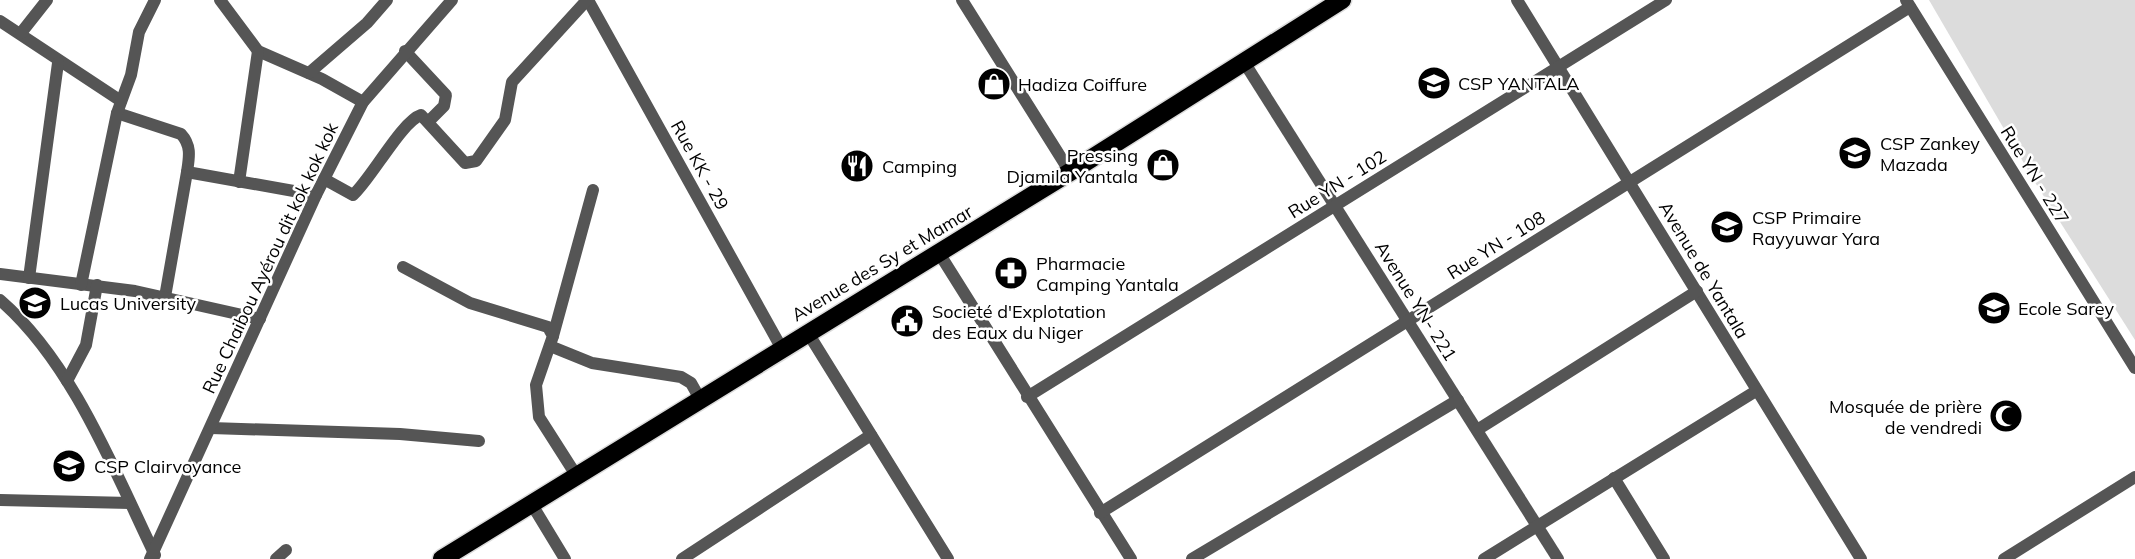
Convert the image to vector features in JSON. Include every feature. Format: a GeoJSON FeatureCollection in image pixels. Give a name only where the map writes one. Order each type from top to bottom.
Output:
{"type":"FeatureCollection","features":[{"type":"Feature","properties":{"kind":"highway","name":"Avenue des Sy et Mamar"},"geometry":{"type":"LineString","coordinates":[[442,559],[1070,172],[1342,0]]}},
{"type":"Feature","properties":{"kind":"street"},"geometry":{"type":"LineString","coordinates":[[21,33],[47,0]]}},
{"type":"Feature","properties":{"kind":"street"},"geometry":{"type":"LineString","coordinates":[[81,285],[119,107],[131,75],[139,32],[155,0]]}},
{"type":"Feature","properties":{"kind":"street"},"geometry":{"type":"LineString","coordinates":[[220,0],[258,51],[309,73],[363,102]]}},
{"type":"Feature","properties":{"kind":"street"},"geometry":{"type":"LineString","coordinates":[[309,73],[367,23],[387,0]]}},
{"type":"Feature","properties":{"kind":"street","name":"Rue Chaibou Ayérou dit kok kok kok"},"geometry":{"type":"LineString","coordinates":[[153,556],[316,195],[363,102],[452,0]]}},
{"type":"Feature","properties":{"kind":"street"},"geometry":{"type":"LineString","coordinates":[[324,179],[353,195],[416,117],[421,115],[465,163],[476,161],[505,120],[512,82],[588,0]]}},
{"type":"Feature","properties":{"kind":"street","name":"Rue KK - 29"},"geometry":{"type":"LineString","coordinates":[[588,0],[782,349]]}},
{"type":"Feature","properties":{"kind":"street"},"geometry":{"type":"LineString","coordinates":[[962,0],[1070,172]]}},
{"type":"Feature","properties":{"kind":"street","name":"Avenue de Yantala"},"geometry":{"type":"LineString","coordinates":[[1517,0],[1861,559]]}},
{"type":"Feature","properties":{"kind":"street","name":"Rue YN - 102"},"geometry":{"type":"LineString","coordinates":[[1027,397],[1666,0]]}},
{"type":"Feature","properties":{"kind":"street","name":"Rue YN - 108"},"geometry":{"type":"LineString","coordinates":[[1100,513],[1630,183],[1908,3]]}},
{"type":"Feature","properties":{"kind":"street","name":"Rue YN - 227"},"geometry":{"type":"LineString","coordinates":[[1908,3],[2135,368]]}},
{"type":"Feature","properties":{"kind":"street"},"geometry":{"type":"LineString","coordinates":[[0,21],[21,33],[119,107],[181,134],[190,153],[165,297]]}},
{"type":"Feature","properties":{"kind":"street"},"geometry":{"type":"LineString","coordinates":[[239,182],[258,51]]}},
{"type":"Feature","properties":{"kind":"street"},"geometry":{"type":"LineString","coordinates":[[405,51],[446,95],[444,106],[429,121]]}},
{"type":"Feature","properties":{"kind":"street","name":"Avenue YN- 221"},"geometry":{"type":"LineString","coordinates":[[1244,62],[1558,559]]}},
{"type":"Feature","properties":{"kind":"street"},"geometry":{"type":"LineString","coordinates":[[29,278],[58,63]]}},
{"type":"Feature","properties":{"kind":"street"},"geometry":{"type":"LineString","coordinates":[[187,172],[316,195]]}},
{"type":"Feature","properties":{"kind":"street"},"geometry":{"type":"LineString","coordinates":[[576,475],[539,417],[536,386],[552,341],[593,190]]}},
{"type":"Feature","properties":{"kind":"street"},"geometry":{"type":"LineString","coordinates":[[939,253],[1131,559]]}},
{"type":"Feature","properties":{"kind":"street"},"geometry":{"type":"LineString","coordinates":[[403,267],[470,303],[548,327],[552,341],[592,363],[681,377],[691,383],[700,399]]}},
{"type":"Feature","properties":{"kind":"street"},"geometry":{"type":"LineString","coordinates":[[0,274],[97,285],[165,297],[260,319]]}},
{"type":"Feature","properties":{"kind":"street"},"geometry":{"type":"LineString","coordinates":[[67,381],[86,345],[97,285]]}},
{"type":"Feature","properties":{"kind":"street"},"geometry":{"type":"LineString","coordinates":[[1477,430],[1697,291]]}},
{"type":"Feature","properties":{"kind":"street"},"geometry":{"type":"LineString","coordinates":[[0,300],[36,336],[67,381],[130,503],[153,556]]}},
{"type":"Feature","properties":{"kind":"street"},"geometry":{"type":"LineString","coordinates":[[808,332],[945,555],[929,559]]}},
{"type":"Feature","properties":{"kind":"street"},"geometry":{"type":"LineString","coordinates":[[1484,559],[1756,391]]}},
{"type":"Feature","properties":{"kind":"street"},"geometry":{"type":"LineString","coordinates":[[1192,559],[1458,400]]}},
{"type":"Feature","properties":{"kind":"street"},"geometry":{"type":"LineString","coordinates":[[211,428],[400,434],[479,441]]}},
{"type":"Feature","properties":{"kind":"street"},"geometry":{"type":"LineString","coordinates":[[682,559],[871,435]]}},
{"type":"Feature","properties":{"kind":"street"},"geometry":{"type":"LineString","coordinates":[[2004,559],[2135,477]]}},
{"type":"Feature","properties":{"kind":"street"},"geometry":{"type":"LineString","coordinates":[[1614,478],[1664,559]]}},
{"type":"Feature","properties":{"kind":"street"},"geometry":{"type":"LineString","coordinates":[[0,500],[130,503]]}},
{"type":"Feature","properties":{"kind":"street"},"geometry":{"type":"LineString","coordinates":[[531,503],[565,559]]}},
{"type":"Feature","properties":{"kind":"shaded area"},"geometry":{"type":"Polygon","coordinates":[[[1929,0],[2135,0],[2135,340],[2036,184],[1929,0]]]}},
{"type":"Feature","properties":{"kind":"place","name":"CSP YANTALA"},"geometry":{"type":"Point","coordinates":[1434,83]}},
{"type":"Feature","properties":{"kind":"place","name":"Hadiza Coiffure"},"geometry":{"type":"Point","coordinates":[994,84]}},
{"type":"Feature","properties":{"kind":"place","name":"CSP Zankey Mazada"},"geometry":{"type":"Point","coordinates":[1855,153]}},
{"type":"Feature","properties":{"kind":"place","name":"Pressing Djamila Yantala"},"geometry":{"type":"Point","coordinates":[1163,165]}},
{"type":"Feature","properties":{"kind":"place","name":"Camping"},"geometry":{"type":"Point","coordinates":[857,166]}},
{"type":"Feature","properties":{"kind":"place","name":"CSP Primaire Rayyuwar Yara"},"geometry":{"type":"Point","coordinates":[1727,227]}},
{"type":"Feature","properties":{"kind":"place","name":"Pharmacie Camping Yantala"},"geometry":{"type":"Point","coordinates":[1011,273]}},
{"type":"Feature","properties":{"kind":"place","name":"Lucas University"},"geometry":{"type":"Point","coordinates":[35,303]}},
{"type":"Feature","properties":{"kind":"place","name":"Ecole Sarey"},"geometry":{"type":"Point","coordinates":[1994,308]}},
{"type":"Feature","properties":{"kind":"place","name":"Societé d'Explotation des Eaux du Niger"},"geometry":{"type":"Point","coordinates":[907,321]}},
{"type":"Feature","properties":{"kind":"place","name":"Mosquée de prière de vendredi"},"geometry":{"type":"Point","coordinates":[2006,416]}},
{"type":"Feature","properties":{"kind":"place","name":"CSP Clairvoyance"},"geometry":{"type":"Point","coordinates":[69,466]}}]}
